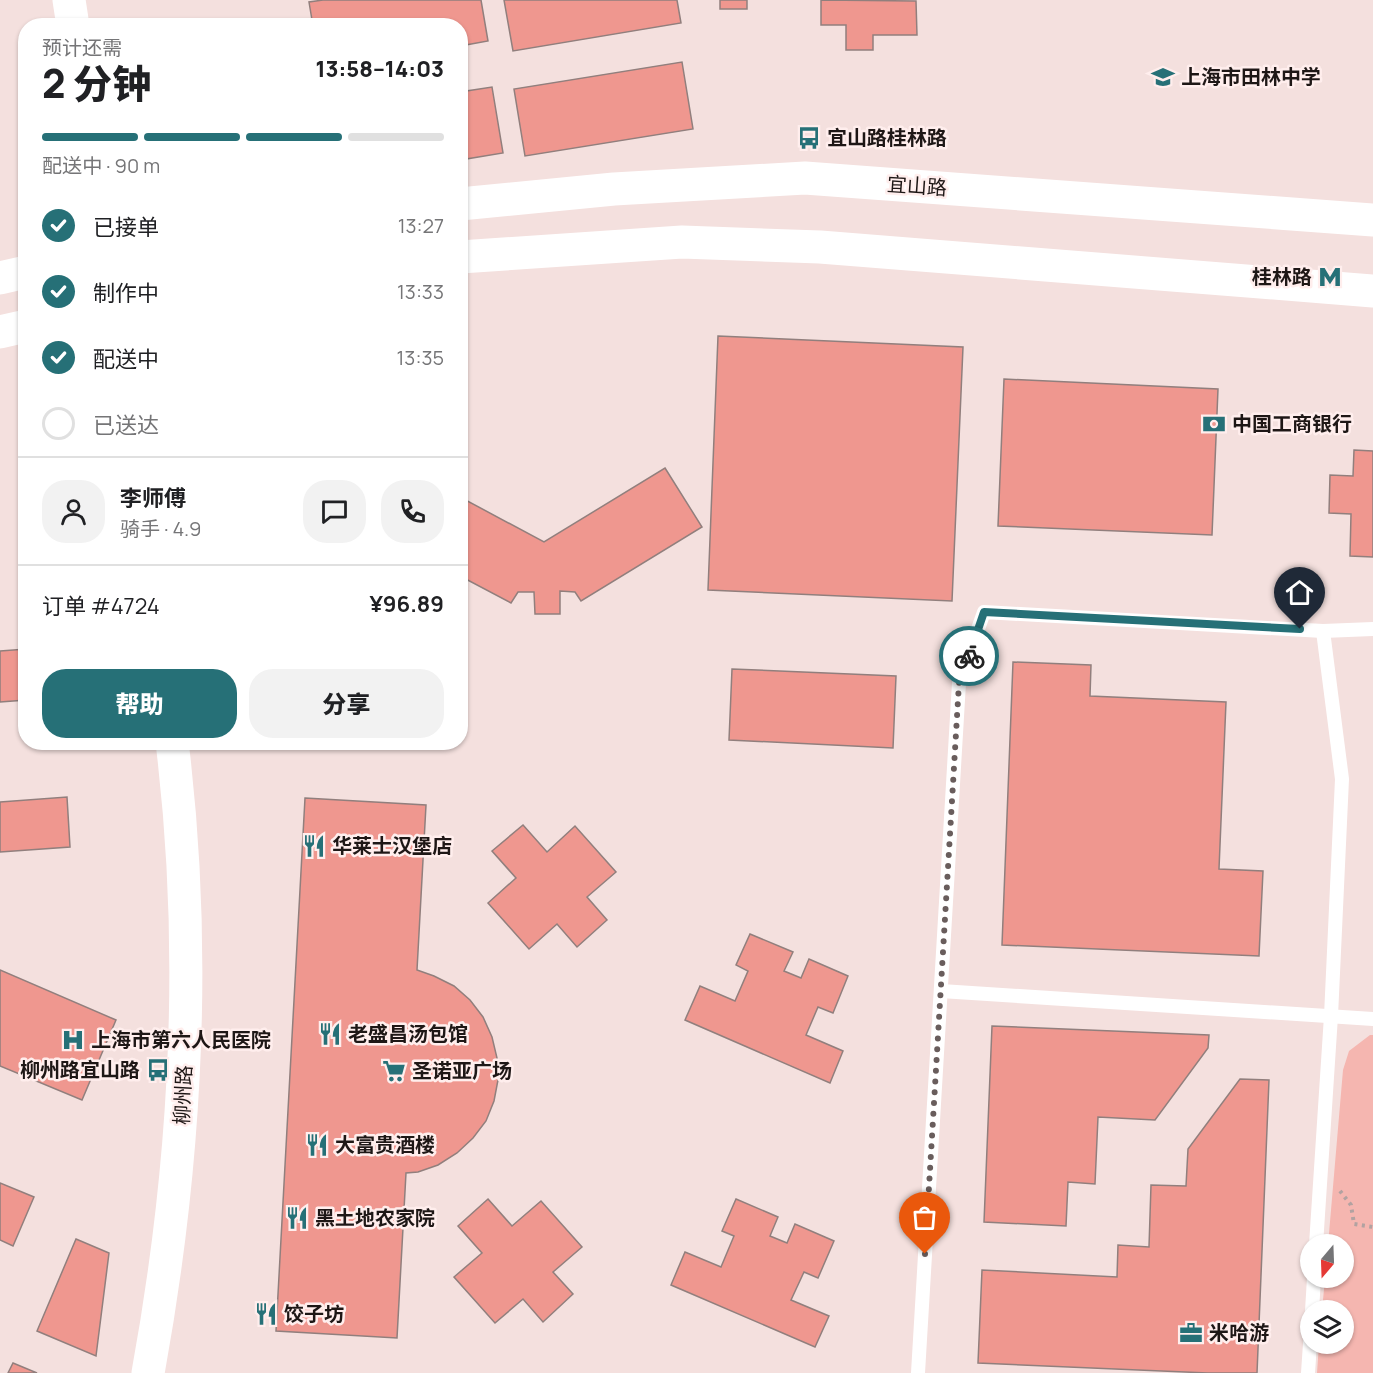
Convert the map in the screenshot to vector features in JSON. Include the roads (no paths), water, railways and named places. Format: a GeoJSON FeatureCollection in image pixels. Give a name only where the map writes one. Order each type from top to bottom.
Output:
{"type":"FeatureCollection","features":[{"type":"Feature","properties":{"kind":"main road"},"geometry":{"type":"LineString","coordinates":[[69,0],[72,18]]}},
{"type":"Feature","properties":{"kind":"main road","name":"宜山路"},"geometry":{"type":"LineString","coordinates":[[468,203],[614,189],[805,177],[1373,220]]}},
{"type":"Feature","properties":{"kind":"main road"},"geometry":{"type":"LineString","coordinates":[[468,256],[682,242],[820,247],[1373,291]]}},
{"type":"Feature","properties":{"kind":"main road"},"geometry":{"type":"LineString","coordinates":[[0,278],[18,274]]}},
{"type":"Feature","properties":{"kind":"main road"},"geometry":{"type":"LineString","coordinates":[[0,332],[18,328]]}},
{"type":"Feature","properties":{"kind":"main road","name":"柳州路"},"geometry":{"type":"LineString","coordinates":[[148,1373],[170,1243],[185,1075],[186,909],[179,801],[173,750]]}},
{"type":"Feature","properties":{"kind":"lane"},"geometry":{"type":"LineString","coordinates":[[918,1373],[959,683],[984,612],[1323,631],[1373,629]]}},
{"type":"Feature","properties":{"kind":"lane"},"geometry":{"type":"LineString","coordinates":[[1317,1234],[1331,1016],[1342,779],[1323,631]]}},
{"type":"Feature","properties":{"kind":"lane"},"geometry":{"type":"LineString","coordinates":[[941,991],[1373,1019]]}},
{"type":"Feature","properties":{"kind":"lane"},"geometry":{"type":"LineString","coordinates":[[1308,1373],[1309,1354]]}},
{"type":"Feature","properties":{"kind":"place","name":"上海市田林中学"},"geometry":{"type":"Point","coordinates":[1163,77]}},
{"type":"Feature","properties":{"kind":"place","name":"宜山路桂林路"},"geometry":{"type":"Point","coordinates":[809,138]}},
{"type":"Feature","properties":{"kind":"place","name":"桂林路"},"geometry":{"type":"Point","coordinates":[1330,277]}},
{"type":"Feature","properties":{"kind":"place","name":"中国工商银行"},"geometry":{"type":"Point","coordinates":[1214,424]}},
{"type":"Feature","properties":{"kind":"place","name":"华莱士汉堡店"},"geometry":{"type":"Point","coordinates":[314,846]}},
{"type":"Feature","properties":{"kind":"place","name":"老盛昌汤包馆"},"geometry":{"type":"Point","coordinates":[330,1034]}},
{"type":"Feature","properties":{"kind":"place","name":"上海市第六人民医院"},"geometry":{"type":"Point","coordinates":[73,1040]}},
{"type":"Feature","properties":{"kind":"place","name":"柳州路宜山路"},"geometry":{"type":"Point","coordinates":[158,1070]}},
{"type":"Feature","properties":{"kind":"place","name":"圣诺亚广场"},"geometry":{"type":"Point","coordinates":[394,1071]}},
{"type":"Feature","properties":{"kind":"place","name":"大富贵酒楼"},"geometry":{"type":"Point","coordinates":[317,1145]}},
{"type":"Feature","properties":{"kind":"place","name":"黑土地农家院"},"geometry":{"type":"Point","coordinates":[297,1218]}},
{"type":"Feature","properties":{"kind":"place","name":"饺子坊"},"geometry":{"type":"Point","coordinates":[266,1314]}},
{"type":"Feature","properties":{"kind":"place","name":"米哈游"},"geometry":{"type":"Point","coordinates":[1191,1333]}}]}
